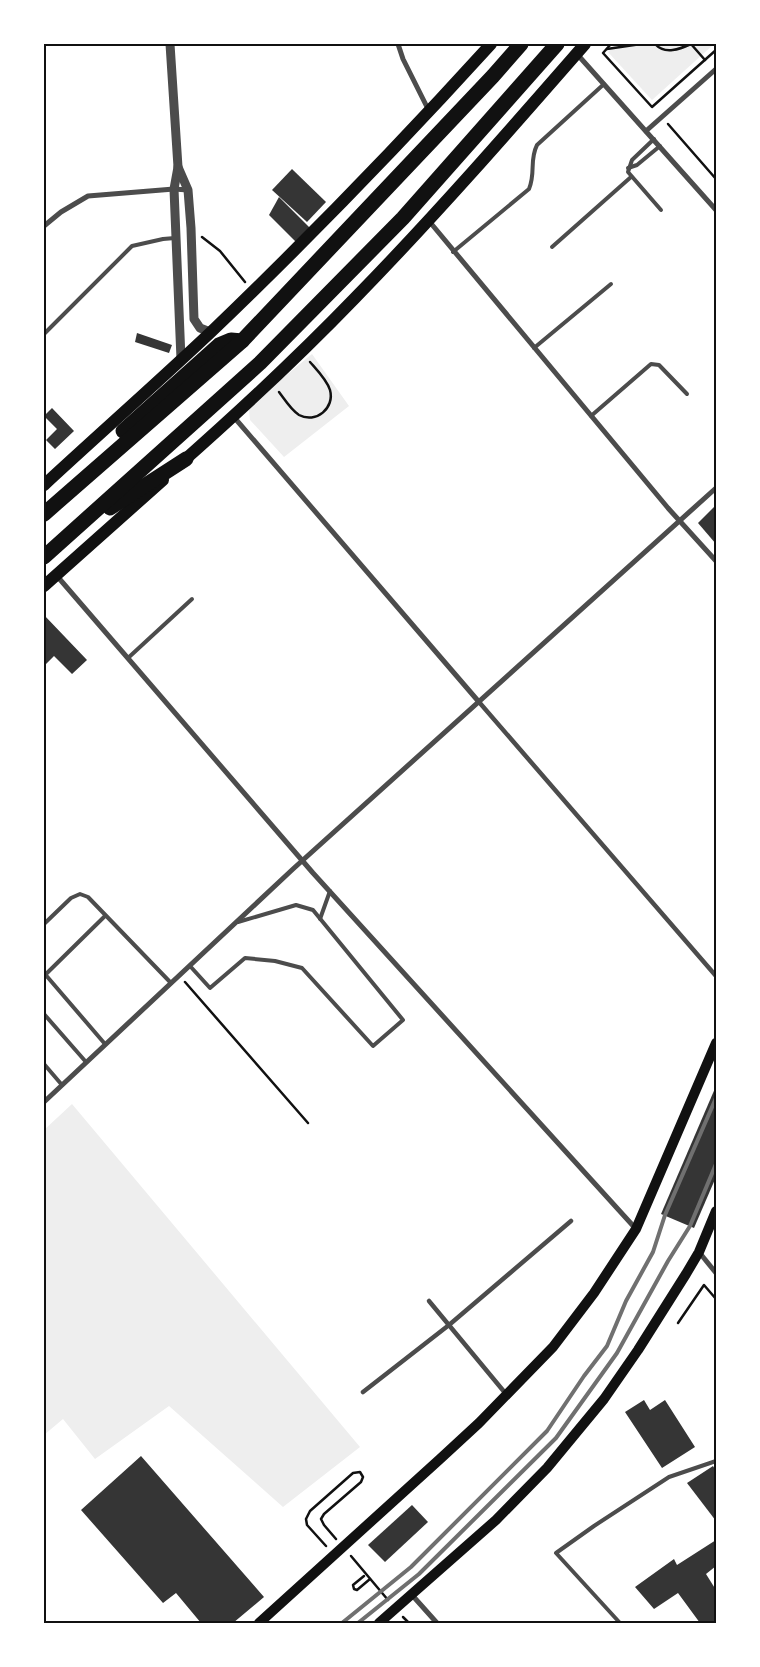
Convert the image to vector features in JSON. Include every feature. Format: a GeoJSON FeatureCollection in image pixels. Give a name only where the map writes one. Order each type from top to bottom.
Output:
{"type":"FeatureCollection","features":[{"type":"Feature","properties":{"kind":"highway"},"geometry":{"type":"LineString","coordinates":[[493,76],[509,44]]}},
{"type":"Feature","properties":{"kind":"highway"},"geometry":{"type":"LineString","coordinates":[[44,514],[242,341],[493,76],[521,44]]}},
{"type":"Feature","properties":{"kind":"highway"},"geometry":{"type":"LineString","coordinates":[[44,557],[260,363],[403,218],[557,44]]}},
{"type":"Feature","properties":{"kind":"highway"},"geometry":{"type":"LineString","coordinates":[[44,502],[219,345],[231,340],[242,341]]}},
{"type":"Feature","properties":{"kind":"highway"},"geometry":{"type":"LineString","coordinates":[[71,534],[186,459]]}},
{"type":"Feature","properties":{"kind":"main road"},"geometry":{"type":"LineString","coordinates":[[44,485],[210,332],[296,249],[429,112],[491,44]]}},
{"type":"Feature","properties":{"kind":"main road"},"geometry":{"type":"LineString","coordinates":[[44,586],[271,381],[355,298],[429,221],[581,49]]}},
{"type":"Feature","properties":{"kind":"main road"},"geometry":{"type":"LineString","coordinates":[[259,1623],[440,1459],[553,1347],[594,1293],[636,1229],[716,1043]]}},
{"type":"Feature","properties":{"kind":"main road"},"geometry":{"type":"LineString","coordinates":[[379,1623],[496,1520],[547,1468],[610,1390],[668,1304],[699,1252],[716,1211]]}},
{"type":"Feature","properties":{"kind":"street"},"geometry":{"type":"LineString","coordinates":[[170,44],[178,167],[174,189],[181,359]]}},
{"type":"Feature","properties":{"kind":"street"},"geometry":{"type":"LineString","coordinates":[[398,44],[403,59],[429,112]]}},
{"type":"Feature","properties":{"kind":"street"},"geometry":{"type":"LineString","coordinates":[[581,49],[604,84],[716,210]]}},
{"type":"Feature","properties":{"kind":"street"},"geometry":{"type":"LineString","coordinates":[[646,131],[716,69]]}},
{"type":"Feature","properties":{"kind":"street"},"geometry":{"type":"LineString","coordinates":[[178,167],[188,190],[194,319],[200,328],[210,332]]}},
{"type":"Feature","properties":{"kind":"street"},"geometry":{"type":"LineString","coordinates":[[44,226],[61,212],[88,196],[174,189],[188,190]]}},
{"type":"Feature","properties":{"kind":"street"},"geometry":{"type":"LineString","coordinates":[[429,221],[680,522],[716,561]]}},
{"type":"Feature","properties":{"kind":"street"},"geometry":{"type":"LineString","coordinates":[[233,415],[716,976]]}},
{"type":"Feature","properties":{"kind":"street"},"geometry":{"type":"LineString","coordinates":[[44,1102],[236,922],[716,488]]}},
{"type":"Feature","properties":{"kind":"street"},"geometry":{"type":"LineString","coordinates":[[56,575],[303,861],[636,1229]]}},
{"type":"Feature","properties":{"kind":"street"},"geometry":{"type":"LineString","coordinates":[[363,1392],[449,1325],[571,1221]]}},
{"type":"Feature","properties":{"kind":"street"},"geometry":{"type":"LineString","coordinates":[[699,1252],[716,1273]]}},
{"type":"Feature","properties":{"kind":"street"},"geometry":{"type":"LineString","coordinates":[[429,1302],[506,1395]]}},
{"type":"Feature","properties":{"kind":"street"},"geometry":{"type":"LineString","coordinates":[[412,1595],[437,1623]]}},
{"type":"Feature","properties":{"kind":"lane"},"geometry":{"type":"LineString","coordinates":[[453,252],[529,189],[534,179],[532,154],[537,145],[604,84]]}},
{"type":"Feature","properties":{"kind":"lane"},"geometry":{"type":"LineString","coordinates":[[654,139],[632,160],[628,172],[662,210]]}},
{"type":"Feature","properties":{"kind":"lane"},"geometry":{"type":"LineString","coordinates":[[628,168],[637,165],[660,146]]}},
{"type":"Feature","properties":{"kind":"lane"},"geometry":{"type":"LineString","coordinates":[[552,247],[631,177]]}},
{"type":"Feature","properties":{"kind":"lane"},"geometry":{"type":"LineString","coordinates":[[44,334],[132,246],[175,238]]}},
{"type":"Feature","properties":{"kind":"lane"},"geometry":{"type":"LineString","coordinates":[[534,348],[610,284]]}},
{"type":"Feature","properties":{"kind":"lane"},"geometry":{"type":"LineString","coordinates":[[591,416],[651,364],[659,365],[687,394]]}},
{"type":"Feature","properties":{"kind":"lane"},"geometry":{"type":"LineString","coordinates":[[128,658],[192,600]]}},
{"type":"Feature","properties":{"kind":"lane"},"geometry":{"type":"LineString","coordinates":[[320,918],[330,891]]}},
{"type":"Feature","properties":{"kind":"lane"},"geometry":{"type":"LineString","coordinates":[[44,924],[71,898],[80,894],[88,897],[170,983]]}},
{"type":"Feature","properties":{"kind":"lane"},"geometry":{"type":"LineString","coordinates":[[190,966],[210,988],[245,958],[275,961],[302,968],[373,1046],[403,1020],[313,910],[296,905],[236,922]]}},
{"type":"Feature","properties":{"kind":"lane"},"geometry":{"type":"LineString","coordinates":[[105,1044],[44,974],[106,916]]}},
{"type":"Feature","properties":{"kind":"lane"},"geometry":{"type":"LineString","coordinates":[[44,1014],[86,1062]]}},
{"type":"Feature","properties":{"kind":"lane"},"geometry":{"type":"LineString","coordinates":[[44,1064],[62,1085]]}},
{"type":"Feature","properties":{"kind":"lane"},"geometry":{"type":"LineString","coordinates":[[620,1623],[556,1553],[668,1477],[716,1461]]}},
{"type":"Feature","properties":{"kind":"path"},"geometry":{"type":"LineString","coordinates":[[611,44],[603,53],[652,107],[716,50]]}},
{"type":"Feature","properties":{"kind":"path"},"geometry":{"type":"LineString","coordinates":[[606,49],[641,44]]}},
{"type":"Feature","properties":{"kind":"path"},"geometry":{"type":"LineString","coordinates":[[655,44],[658,47],[672,50],[691,44],[705,60]]}},
{"type":"Feature","properties":{"kind":"path"},"geometry":{"type":"LineString","coordinates":[[667,124],[716,179]]}},
{"type":"Feature","properties":{"kind":"path"},"geometry":{"type":"LineString","coordinates":[[191,228],[220,251]]}},
{"type":"Feature","properties":{"kind":"path"},"geometry":{"type":"LineString","coordinates":[[271,381],[297,414],[312,418],[324,412],[329,406],[331,391],[328,384],[309,361]]}},
{"type":"Feature","properties":{"kind":"path"},"geometry":{"type":"LineString","coordinates":[[179,975],[308,1123]]}},
{"type":"Feature","properties":{"kind":"path"},"geometry":{"type":"LineString","coordinates":[[678,1323],[704,1285],[716,1300]]}},
{"type":"Feature","properties":{"kind":"path"},"geometry":{"type":"LineString","coordinates":[[334,1555],[307,1525],[306,1519],[310,1511],[355,1472],[360,1472],[363,1477],[361,1482],[324,1514],[321,1519],[341,1545]]}},
{"type":"Feature","properties":{"kind":"path"},"geometry":{"type":"LineString","coordinates":[[347,1552],[389,1601]]}},
{"type":"Feature","properties":{"kind":"path"},"geometry":{"type":"LineString","coordinates":[[364,1576],[354,1585],[354,1589],[357,1590],[370,1579]]}},
{"type":"Feature","properties":{"kind":"path"},"geometry":{"type":"LineString","coordinates":[[402,1616],[409,1623]]}},
{"type":"Feature","properties":{"kind":"shaded area"},"geometry":{"type":"Polygon","coordinates":[[[616,44],[714,44],[652,100],[608,52],[616,44]]]}},
{"type":"Feature","properties":{"kind":"shaded area"},"geometry":{"type":"Polygon","coordinates":[[[312,354],[349,406],[284,457],[250,420],[249,410],[254,400],[312,354]]]}},
{"type":"Feature","properties":{"kind":"shaded area"},"geometry":{"type":"Polygon","coordinates":[[[72,1104],[360,1447],[283,1507],[169,1406],[95,1459],[63,1419],[44,1435],[44,1130],[72,1104]]]}},
{"type":"Feature","properties":{"kind":"building"},"geometry":{"type":"Polygon","coordinates":[[[292,169],[326,202],[307,222],[272,190],[292,169]]]}},
{"type":"Feature","properties":{"kind":"building"},"geometry":{"type":"Polygon","coordinates":[[[279,197],[310,228],[296,242],[269,215],[279,197]]]}},
{"type":"Feature","properties":{"kind":"building"},"geometry":{"type":"Polygon","coordinates":[[[137,333],[172,345],[169,353],[135,342],[137,333]]]}},
{"type":"Feature","properties":{"kind":"building"},"geometry":{"type":"Polygon","coordinates":[[[52,408],[74,431],[55,449],[46,440],[57,429],[44,416],[52,408]]]}},
{"type":"Feature","properties":{"kind":"building"},"geometry":{"type":"Polygon","coordinates":[[[716,505],[716,544],[698,523],[716,505]]]}},
{"type":"Feature","properties":{"kind":"building"},"geometry":{"type":"Polygon","coordinates":[[[44,615],[87,660],[72,674],[54,656],[44,666],[44,615]]]}},
{"type":"Feature","properties":{"kind":"building"},"geometry":{"type":"Polygon","coordinates":[[[716,1086],[716,1177],[694,1228],[661,1214],[716,1086]]]}},
{"type":"Feature","properties":{"kind":"building"},"geometry":{"type":"Polygon","coordinates":[[[644,1400],[650,1410],[665,1400],[695,1447],[662,1468],[625,1412],[644,1400]]]}},
{"type":"Feature","properties":{"kind":"building"},"geometry":{"type":"Polygon","coordinates":[[[141,1456],[264,1597],[233,1623],[201,1623],[176,1593],[163,1603],[81,1510],[141,1456]]]}},
{"type":"Feature","properties":{"kind":"building"},"geometry":{"type":"Polygon","coordinates":[[[713,1466],[716,1471],[716,1521],[687,1483],[713,1466]]]}},
{"type":"Feature","properties":{"kind":"building"},"geometry":{"type":"Polygon","coordinates":[[[412,1505],[428,1522],[385,1562],[368,1545],[412,1505]]]}},
{"type":"Feature","properties":{"kind":"building"},"geometry":{"type":"Polygon","coordinates":[[[716,1540],[716,1566],[706,1574],[716,1590],[716,1623],[700,1623],[678,1593],[654,1609],[635,1587],[674,1559],[677,1565],[716,1540]]]}},
{"type":"Feature","properties":{"kind":"railway"},"geometry":{"type":"LineString","coordinates":[[342,1623],[411,1567],[547,1431],[607,1346],[626,1301],[653,1252],[665,1215],[716,1098]]}},
{"type":"Feature","properties":{"kind":"railway"},"geometry":{"type":"LineString","coordinates":[[358,1623],[419,1574],[556,1438],[617,1353],[668,1261],[690,1226],[716,1164]]}}]}
